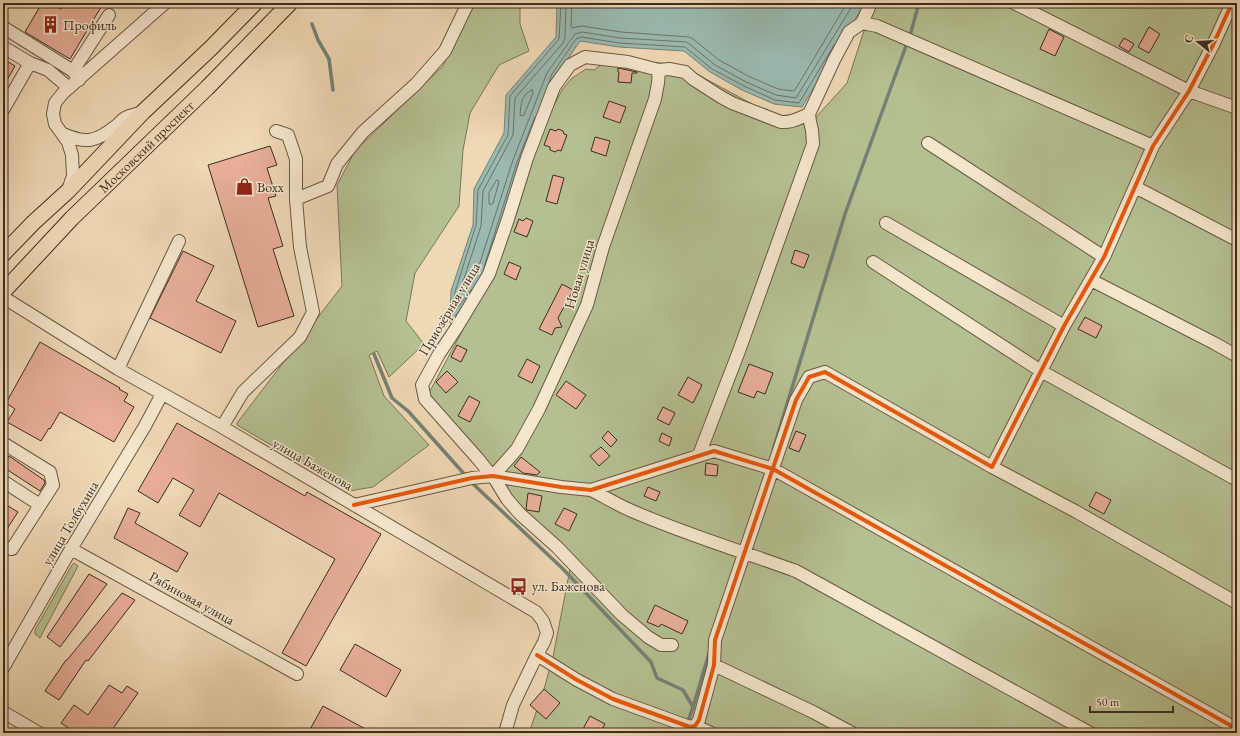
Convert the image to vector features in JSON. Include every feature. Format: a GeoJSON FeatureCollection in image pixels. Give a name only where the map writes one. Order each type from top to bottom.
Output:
{"type":"FeatureCollection","features":[{"type":"Feature","properties":{"kind":"main road","name":"Московский проспект"},"geometry":{"type":"LineString","coordinates":[[3,254],[34,222],[68,191],[144,112],[255,3]]}},
{"type":"Feature","properties":{"kind":"main road","name":"Московский проспект"},"geometry":{"type":"LineString","coordinates":[[3,292],[72,218],[207,88],[290,3]]}},
{"type":"Feature","properties":{"kind":"main road"},"geometry":{"type":"LineString","coordinates":[[56,202],[53,213],[57,218],[61,220],[72,218]]}},
{"type":"Feature","properties":{"kind":"main road"},"geometry":{"type":"LineString","coordinates":[[34,222],[46,219],[52,222],[55,227],[52,239]]}},
{"type":"Feature","properties":{"kind":"street"},"geometry":{"type":"LineString","coordinates":[[76,75],[165,3]]}},
{"type":"Feature","properties":{"kind":"street"},"geometry":{"type":"LineString","coordinates":[[296,199],[328,186],[337,164],[363,132],[416,84],[445,51],[468,3]]}},
{"type":"Feature","properties":{"kind":"street"},"geometry":{"type":"LineString","coordinates":[[699,455],[739,351],[813,144],[810,114],[834,60],[849,32],[862,23],[871,3]]}},
{"type":"Feature","properties":{"kind":"street"},"geometry":{"type":"LineString","coordinates":[[1014,3],[1189,91],[1237,108]]}},
{"type":"Feature","properties":{"kind":"street"},"geometry":{"type":"LineString","coordinates":[[992,467],[1064,326],[1104,257],[1153,146],[1189,91],[1213,45],[1232,3]]}},
{"type":"Feature","properties":{"kind":"street"},"geometry":{"type":"LineString","coordinates":[[68,191],[73,176],[73,164],[70,146],[55,124],[55,103],[66,91],[76,75],[109,15]]}},
{"type":"Feature","properties":{"kind":"street"},"geometry":{"type":"LineString","coordinates":[[862,23],[877,26],[1153,146]]}},
{"type":"Feature","properties":{"kind":"street"},"geometry":{"type":"LineString","coordinates":[[3,27],[76,75]]}},
{"type":"Feature","properties":{"kind":"street"},"geometry":{"type":"LineString","coordinates":[[3,47],[30,64],[38,72],[66,91]]}},
{"type":"Feature","properties":{"kind":"street","name":"Приозёрная улица"},"geometry":{"type":"LineString","coordinates":[[659,70],[628,62],[585,57],[570,65],[554,87],[527,158],[508,220],[489,274],[439,354],[422,385],[425,399],[493,476],[507,499],[520,514],[557,547],[622,615],[648,637],[661,645],[672,645]]}},
{"type":"Feature","properties":{"kind":"street"},"geometry":{"type":"LineString","coordinates":[[3,110],[30,64]]}},
{"type":"Feature","properties":{"kind":"street"},"geometry":{"type":"LineString","coordinates":[[659,70],[669,69],[685,72],[727,100],[781,122],[798,120],[810,114]]}},
{"type":"Feature","properties":{"kind":"street","name":"Новая улица"},"geometry":{"type":"LineString","coordinates":[[493,476],[517,449],[539,409],[587,304],[602,247],[655,99],[659,70]]}},
{"type":"Feature","properties":{"kind":"street"},"geometry":{"type":"LineString","coordinates":[[63,134],[80,140],[98,138],[116,126],[125,117],[144,112]]}},
{"type":"Feature","properties":{"kind":"street"},"geometry":{"type":"LineString","coordinates":[[222,428],[243,392],[300,337],[313,312],[300,247],[296,199],[296,159],[288,134],[276,131]]}},
{"type":"Feature","properties":{"kind":"street"},"geometry":{"type":"LineString","coordinates":[[928,143],[1104,257]]}},
{"type":"Feature","properties":{"kind":"street"},"geometry":{"type":"LineString","coordinates":[[1135,187],[1237,240]]}},
{"type":"Feature","properties":{"kind":"street"},"geometry":{"type":"LineString","coordinates":[[886,223],[1064,326]]}},
{"type":"Feature","properties":{"kind":"street"},"geometry":{"type":"LineString","coordinates":[[118,369],[179,241]]}},
{"type":"Feature","properties":{"kind":"street"},"geometry":{"type":"LineString","coordinates":[[872,262],[1041,371],[1237,480]]}},
{"type":"Feature","properties":{"kind":"street"},"geometry":{"type":"LineString","coordinates":[[1091,280],[1237,356]]}},
{"type":"Feature","properties":{"kind":"street","name":"улица Баженова"},"geometry":{"type":"LineString","coordinates":[[3,297],[118,369],[222,428],[536,612],[543,621],[547,633],[513,705],[504,733]]}},
{"type":"Feature","properties":{"kind":"street"},"geometry":{"type":"LineString","coordinates":[[696,726],[714,665],[715,640],[796,400],[809,377],[825,372],[1237,603]]}},
{"type":"Feature","properties":{"kind":"street","name":"улица Толбухина"},"geometry":{"type":"LineString","coordinates":[[3,668],[71,549],[145,426],[162,394]]}},
{"type":"Feature","properties":{"kind":"street"},"geometry":{"type":"LineString","coordinates":[[3,443],[50,472],[53,486],[12,549],[3,548]]}},
{"type":"Feature","properties":{"kind":"street"},"geometry":{"type":"LineString","coordinates":[[592,490],[714,451],[773,469],[1237,729]]}},
{"type":"Feature","properties":{"kind":"street"},"geometry":{"type":"LineString","coordinates":[[354,505],[472,478],[493,476],[561,487],[592,490],[632,511],[704,539],[796,571],[1090,733]]}},
{"type":"Feature","properties":{"kind":"street"},"geometry":{"type":"LineString","coordinates":[[3,481],[40,505]]}},
{"type":"Feature","properties":{"kind":"street","name":"Рябиновая улица"},"geometry":{"type":"LineString","coordinates":[[71,549],[297,674]]}},
{"type":"Feature","properties":{"kind":"street"},"geometry":{"type":"LineString","coordinates":[[537,655],[577,680],[613,699],[690,727],[696,726],[711,733]]}},
{"type":"Feature","properties":{"kind":"street"},"geometry":{"type":"LineString","coordinates":[[714,665],[813,712],[852,733]]}},
{"type":"Feature","properties":{"kind":"street"},"geometry":{"type":"LineString","coordinates":[[3,712],[39,733]]}},
{"type":"Feature","properties":{"kind":"green space"},"geometry":{"type":"Polygon","coordinates":[[[473,3],[520,3],[520,24],[529,51],[499,65],[470,113],[463,150],[459,206],[415,273],[406,321],[424,344],[389,377],[377,351],[369,355],[384,396],[429,445],[373,487],[349,491],[237,425],[237,423],[342,286],[337,185],[355,151],[443,66],[473,3]]]}},
{"type":"Feature","properties":{"kind":"green space"},"geometry":{"type":"Polygon","coordinates":[[[873,3],[1237,3],[1237,733],[529,733],[553,657],[570,569],[493,476],[429,393],[496,268],[517,212],[536,150],[549,115],[562,90],[571,79],[586,69],[594,70],[610,58],[680,65],[752,104],[808,126],[847,83],[873,3]]]}},
{"type":"Feature","properties":{"kind":"green space"},"geometry":{"type":"Polygon","coordinates":[[[74,563],[78,566],[40,638],[35,634],[35,630],[74,563]]]}},
{"type":"Feature","properties":{"kind":"water"},"geometry":{"type":"Polygon","coordinates":[[[557,3],[865,3],[802,107],[774,104],[742,90],[710,72],[684,51],[619,47],[580,41],[556,76],[484,279],[450,323],[451,291],[473,225],[474,189],[504,133],[506,95],[556,37],[557,3]]]}},
{"type":"Feature","properties":{"kind":"building","name":"Профиль"},"geometry":{"type":"Polygon","coordinates":[[[42,3],[51,3],[61,9],[65,3],[93,3],[101,7],[70,59],[25,32],[42,3]]]}},
{"type":"Feature","properties":{"kind":"building"},"geometry":{"type":"Polygon","coordinates":[[[1149,27],[1160,34],[1149,53],[1138,47],[1149,27]]]}},
{"type":"Feature","properties":{"kind":"building"},"geometry":{"type":"Polygon","coordinates":[[[1049,29],[1064,37],[1055,56],[1040,49],[1049,29]]]}},
{"type":"Feature","properties":{"kind":"building"},"geometry":{"type":"Polygon","coordinates":[[[1124,38],[1134,44],[1129,52],[1119,46],[1124,38]]]}},
{"type":"Feature","properties":{"kind":"building"},"geometry":{"type":"Polygon","coordinates":[[[3,59],[15,66],[3,87],[3,59]]]}},
{"type":"Feature","properties":{"kind":"building"},"geometry":{"type":"Polygon","coordinates":[[[618,68],[637,72],[632,73],[631,83],[618,82],[618,68]]]}},
{"type":"Feature","properties":{"kind":"building"},"geometry":{"type":"Polygon","coordinates":[[[609,101],[626,107],[620,123],[603,117],[609,101]]]}},
{"type":"Feature","properties":{"kind":"building"},"geometry":{"type":"Polygon","coordinates":[[[550,129],[556,131],[558,129],[567,135],[561,151],[558,150],[555,152],[550,150],[550,147],[544,145],[550,129]]]}},
{"type":"Feature","properties":{"kind":"building"},"geometry":{"type":"Polygon","coordinates":[[[595,137],[610,141],[606,156],[591,151],[595,137]]]}},
{"type":"Feature","properties":{"kind":"building"},"geometry":{"type":"Polygon","coordinates":[[[270,146],[277,165],[267,168],[276,196],[268,198],[283,246],[273,249],[294,316],[258,327],[208,165],[270,146]]]}},
{"type":"Feature","properties":{"kind":"building"},"geometry":{"type":"Polygon","coordinates":[[[553,175],[564,178],[557,204],[546,201],[553,175]]]}},
{"type":"Feature","properties":{"kind":"building"},"geometry":{"type":"Polygon","coordinates":[[[526,218],[533,221],[527,237],[514,232],[519,219],[523,221],[526,218]]]}},
{"type":"Feature","properties":{"kind":"building"},"geometry":{"type":"Polygon","coordinates":[[[795,250],[809,255],[804,268],[791,263],[795,250]]]}},
{"type":"Feature","properties":{"kind":"building"},"geometry":{"type":"Polygon","coordinates":[[[183,251],[214,266],[196,301],[236,321],[221,353],[150,318],[183,251]]]}},
{"type":"Feature","properties":{"kind":"building"},"geometry":{"type":"Polygon","coordinates":[[[509,262],[521,267],[516,280],[504,274],[509,262]]]}},
{"type":"Feature","properties":{"kind":"building"},"geometry":{"type":"Polygon","coordinates":[[[562,284],[573,290],[558,318],[562,327],[555,328],[552,335],[539,329],[562,284]]]}},
{"type":"Feature","properties":{"kind":"building"},"geometry":{"type":"Polygon","coordinates":[[[1085,317],[1102,326],[1096,338],[1078,329],[1085,317]]]}},
{"type":"Feature","properties":{"kind":"building"},"geometry":{"type":"Polygon","coordinates":[[[40,342],[128,394],[124,401],[134,407],[114,442],[60,412],[41,441],[7,422],[15,409],[6,403],[40,342]]]}},
{"type":"Feature","properties":{"kind":"building"},"geometry":{"type":"Polygon","coordinates":[[[457,345],[467,350],[461,362],[451,357],[457,345]]]}},
{"type":"Feature","properties":{"kind":"building"},"geometry":{"type":"Polygon","coordinates":[[[527,359],[540,366],[532,383],[518,376],[527,359]]]}},
{"type":"Feature","properties":{"kind":"building"},"geometry":{"type":"Polygon","coordinates":[[[749,364],[773,373],[765,394],[757,391],[754,398],[738,392],[749,364]]]}},
{"type":"Feature","properties":{"kind":"building"},"geometry":{"type":"Polygon","coordinates":[[[447,371],[458,382],[446,393],[436,382],[447,371]]]}},
{"type":"Feature","properties":{"kind":"building"},"geometry":{"type":"Polygon","coordinates":[[[688,377],[702,385],[693,403],[678,395],[688,377]]]}},
{"type":"Feature","properties":{"kind":"building"},"geometry":{"type":"Polygon","coordinates":[[[566,381],[586,395],[576,409],[556,395],[566,381]]]}},
{"type":"Feature","properties":{"kind":"building"},"geometry":{"type":"Polygon","coordinates":[[[469,396],[480,402],[470,422],[458,416],[469,396]]]}},
{"type":"Feature","properties":{"kind":"building"},"geometry":{"type":"Polygon","coordinates":[[[663,407],[675,413],[669,425],[657,419],[663,407]]]}},
{"type":"Feature","properties":{"kind":"building"},"geometry":{"type":"Polygon","coordinates":[[[177,423],[305,496],[307,492],[381,534],[306,666],[282,653],[335,559],[219,493],[200,527],[179,515],[194,490],[173,478],[158,503],[138,491],[177,423]]]}},
{"type":"Feature","properties":{"kind":"building"},"geometry":{"type":"Polygon","coordinates":[[[608,431],[617,440],[611,447],[602,438],[608,431]]]}},
{"type":"Feature","properties":{"kind":"building"},"geometry":{"type":"Polygon","coordinates":[[[796,431],[806,435],[799,452],[789,448],[796,431]]]}},
{"type":"Feature","properties":{"kind":"building"},"geometry":{"type":"Polygon","coordinates":[[[662,433],[672,438],[669,446],[659,441],[662,433]]]}},
{"type":"Feature","properties":{"kind":"building"},"geometry":{"type":"Polygon","coordinates":[[[601,447],[610,456],[599,466],[590,456],[601,447]]]}},
{"type":"Feature","properties":{"kind":"building"},"geometry":{"type":"Polygon","coordinates":[[[9,456],[44,480],[45,483],[40,491],[3,467],[9,456]]]}},
{"type":"Feature","properties":{"kind":"building"},"geometry":{"type":"Polygon","coordinates":[[[521,457],[540,472],[537,475],[523,473],[514,466],[521,457]]]}},
{"type":"Feature","properties":{"kind":"building"},"geometry":{"type":"Polygon","coordinates":[[[706,463],[718,465],[717,476],[705,475],[706,463]]]}},
{"type":"Feature","properties":{"kind":"building"},"geometry":{"type":"Polygon","coordinates":[[[648,487],[660,492],[656,501],[644,496],[648,487]]]}},
{"type":"Feature","properties":{"kind":"building"},"geometry":{"type":"Polygon","coordinates":[[[1096,492],[1111,500],[1104,514],[1089,506],[1096,492]]]}},
{"type":"Feature","properties":{"kind":"building"},"geometry":{"type":"Polygon","coordinates":[[[528,493],[542,496],[539,512],[526,509],[528,493]]]}},
{"type":"Feature","properties":{"kind":"building"},"geometry":{"type":"Polygon","coordinates":[[[3,503],[18,512],[3,535],[3,503]]]}},
{"type":"Feature","properties":{"kind":"building"},"geometry":{"type":"Polygon","coordinates":[[[128,508],[140,513],[135,523],[188,553],[177,572],[114,538],[128,508]]]}},
{"type":"Feature","properties":{"kind":"building"},"geometry":{"type":"Polygon","coordinates":[[[564,508],[577,514],[569,531],[555,524],[564,508]]]}},
{"type":"Feature","properties":{"kind":"building"},"geometry":{"type":"Polygon","coordinates":[[[89,574],[107,584],[60,647],[47,637],[89,574]]]}},
{"type":"Feature","properties":{"kind":"building"},"geometry":{"type":"Polygon","coordinates":[[[122,593],[135,600],[88,661],[86,660],[59,700],[45,691],[66,660],[122,593]]]}},
{"type":"Feature","properties":{"kind":"building"},"geometry":{"type":"Polygon","coordinates":[[[655,605],[688,621],[682,634],[661,624],[659,627],[647,622],[655,605]]]}},
{"type":"Feature","properties":{"kind":"building"},"geometry":{"type":"Polygon","coordinates":[[[355,644],[401,670],[386,697],[340,670],[355,644]]]}},
{"type":"Feature","properties":{"kind":"building"},"geometry":{"type":"Polygon","coordinates":[[[109,685],[122,693],[127,686],[138,693],[110,733],[76,733],[61,723],[74,705],[88,715],[109,685]]]}},
{"type":"Feature","properties":{"kind":"building"},"geometry":{"type":"Polygon","coordinates":[[[544,689],[560,703],[546,719],[530,705],[544,689]]]}},
{"type":"Feature","properties":{"kind":"building"},"geometry":{"type":"Polygon","coordinates":[[[323,706],[373,733],[308,733],[323,706]]]}},
{"type":"Feature","properties":{"kind":"building"},"geometry":{"type":"Polygon","coordinates":[[[590,716],[605,724],[600,733],[590,733],[583,729],[590,716]]]}},
{"type":"Feature","properties":{"kind":"waterway"},"geometry":{"type":"LineString","coordinates":[[773,450],[845,214],[911,32],[919,3]]}},
{"type":"Feature","properties":{"kind":"waterway"},"geometry":{"type":"LineString","coordinates":[[312,24],[318,40],[329,59],[333,90]]}},
{"type":"Feature","properties":{"kind":"waterway"},"geometry":{"type":"LineString","coordinates":[[374,354],[392,398],[408,411],[466,476]]}},
{"type":"Feature","properties":{"kind":"waterway"},"geometry":{"type":"LineString","coordinates":[[470,481],[562,568],[651,662],[657,678],[683,690],[693,707]]}},
{"type":"Feature","properties":{"kind":"waterway"},"geometry":{"type":"LineString","coordinates":[[684,733],[710,650]]}},
{"type":"Feature","properties":{"kind":"cycle path"},"geometry":{"type":"LineString","coordinates":[[537,655],[577,680],[613,699],[690,727],[695,726],[699,720],[714,665],[715,640],[796,400],[809,377],[825,372],[992,467],[1064,326],[1104,257],[1153,146],[1189,91],[1213,45],[1232,3]]}},
{"type":"Feature","properties":{"kind":"cycle path"},"geometry":{"type":"LineString","coordinates":[[354,505],[472,478],[493,476],[561,487],[591,490],[714,451],[773,469],[1237,729]]}},
{"type":"Feature","properties":{"kind":"place","name":"Профиль"},"geometry":{"type":"Point","coordinates":[50,25]}},
{"type":"Feature","properties":{"kind":"place","name":"Boxx"},"geometry":{"type":"Point","coordinates":[244,187]}},
{"type":"Feature","properties":{"kind":"place","name":"ул. Баженова"},"geometry":{"type":"Point","coordinates":[519,586]}}]}
